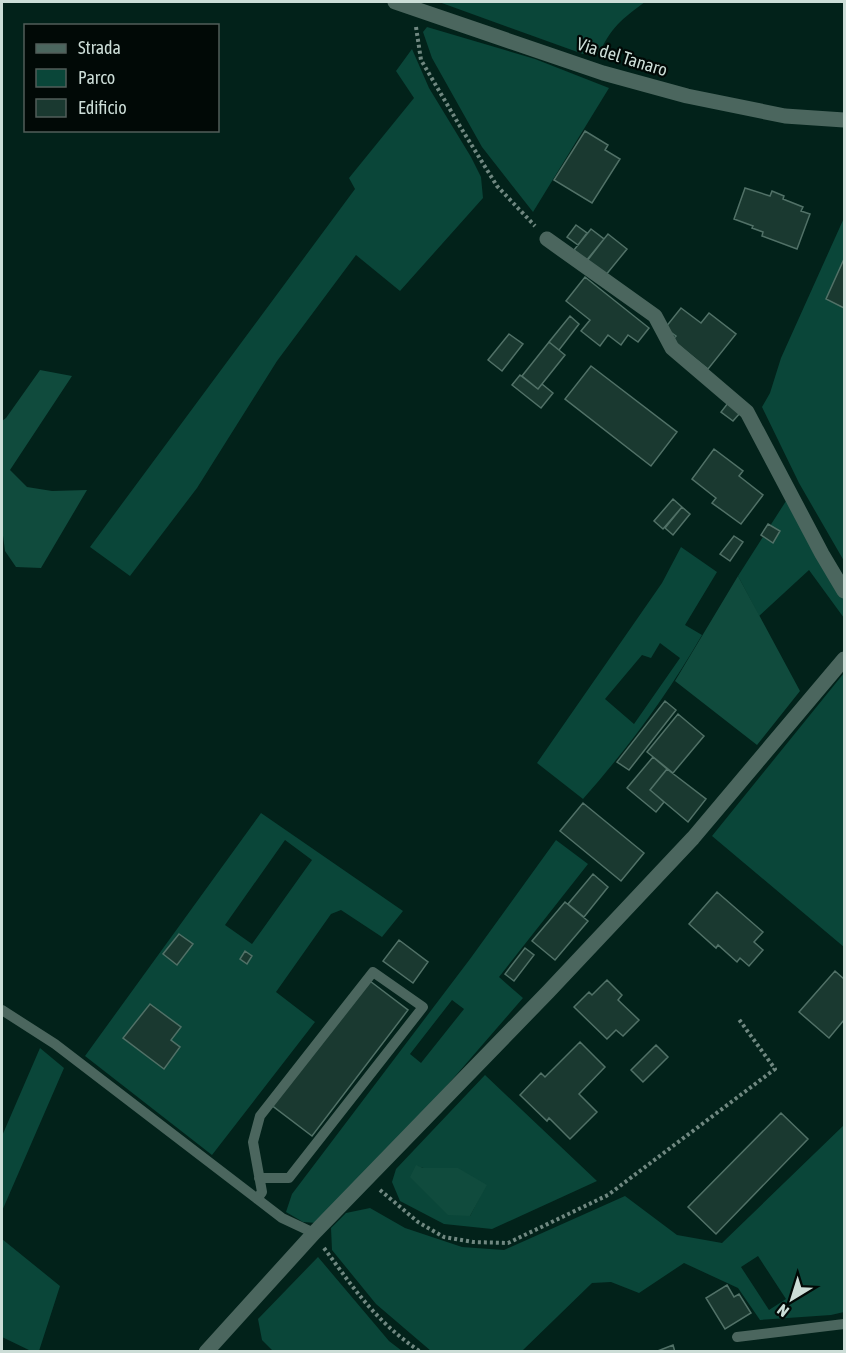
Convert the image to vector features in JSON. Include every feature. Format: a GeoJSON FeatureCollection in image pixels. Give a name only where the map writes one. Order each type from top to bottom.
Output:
{"type":"FeatureCollection","features":[{"type":"Feature","properties":{"kind":"street","name":"Via del Tanaro"},"geometry":{"type":"LineString","coordinates":[[395,2],[603,74],[687,96],[786,116],[844,120]]}},
{"type":"Feature","properties":{"kind":"street"},"geometry":{"type":"LineString","coordinates":[[547,239],[655,316],[672,348],[747,412],[817,545],[844,591]]}},
{"type":"Feature","properties":{"kind":"street"},"geometry":{"type":"LineString","coordinates":[[206,1352],[314,1233],[548,993],[691,840],[844,659]]}},
{"type":"Feature","properties":{"kind":"lane"},"geometry":{"type":"LineString","coordinates":[[257,1199],[262,1192],[253,1142],[260,1116],[374,972],[423,1007],[289,1178],[260,1178]]}},
{"type":"Feature","properties":{"kind":"lane"},"geometry":{"type":"LineString","coordinates":[[2,1010],[55,1044],[282,1218],[314,1233]]}},
{"type":"Feature","properties":{"kind":"lane"},"geometry":{"type":"LineString","coordinates":[[737,1337],[844,1324]]}},
{"type":"Feature","properties":{"kind":"path"},"geometry":{"type":"LineString","coordinates":[[413,9],[421,60],[497,186],[547,239]]}},
{"type":"Feature","properties":{"kind":"path"},"geometry":{"type":"LineString","coordinates":[[366,1179],[418,1222],[444,1237],[473,1242],[507,1243],[608,1195],[775,1069],[738,1018]]}},
{"type":"Feature","properties":{"kind":"path"},"geometry":{"type":"LineString","coordinates":[[314,1233],[358,1295],[384,1324],[421,1352]]}},
{"type":"Feature","properties":{"kind":"green space"},"geometry":{"type":"Polygon","coordinates":[[[439,2],[645,2],[618,24],[599,54],[583,54],[439,2]]]}},
{"type":"Feature","properties":{"kind":"green space"},"geometry":{"type":"Polygon","coordinates":[[[427,27],[535,59],[609,88],[533,212],[482,147],[432,58],[423,32],[427,27]]]}},
{"type":"Feature","properties":{"kind":"green space"},"geometry":{"type":"Polygon","coordinates":[[[412,49],[429,88],[481,177],[483,198],[400,291],[356,255],[277,361],[197,488],[130,576],[90,547],[355,189],[349,178],[414,98],[396,71],[412,49]]]}},
{"type":"Feature","properties":{"kind":"green space"},"geometry":{"type":"Polygon","coordinates":[[[844,218],[844,561],[799,483],[762,407],[770,393],[781,358],[844,218]]]}},
{"type":"Feature","properties":{"kind":"green space"},"geometry":{"type":"Polygon","coordinates":[[[40,370],[72,376],[10,470],[27,487],[52,491],[87,490],[41,568],[16,567],[5,551],[2,528],[2,421],[40,370]]]}},
{"type":"Feature","properties":{"kind":"green space"},"geometry":{"type":"Polygon","coordinates":[[[786,501],[844,597],[844,618],[809,570],[759,616],[738,576],[786,501]]]}},
{"type":"Feature","properties":{"kind":"green space"},"geometry":{"type":"Polygon","coordinates":[[[681,547],[717,572],[685,625],[702,635],[647,720],[583,799],[537,763],[662,583],[681,547]],[[660,643],[651,658],[642,655],[605,699],[634,724],[680,658],[660,643]]]}},
{"type":"Feature","properties":{"kind":"green space"},"geometry":{"type":"Polygon","coordinates":[[[738,576],[800,691],[757,745],[675,681],[738,576]]]}},
{"type":"Feature","properties":{"kind":"green space"},"geometry":{"type":"Polygon","coordinates":[[[844,673],[844,947],[712,836],[844,673]]]}},
{"type":"Feature","properties":{"kind":"green space"},"geometry":{"type":"Polygon","coordinates":[[[261,813],[403,911],[382,937],[341,910],[331,914],[276,992],[315,1022],[212,1155],[85,1056],[261,813]],[[285,840],[225,925],[252,944],[312,860],[285,840]]]}},
{"type":"Feature","properties":{"kind":"green space"},"geometry":{"type":"Polygon","coordinates":[[[556,840],[588,864],[499,977],[523,998],[438,1096],[317,1223],[303,1222],[286,1212],[292,1194],[470,959],[556,840]],[[452,1000],[410,1054],[421,1063],[464,1009],[452,1000]]]}},
{"type":"Feature","properties":{"kind":"green space"},"geometry":{"type":"Polygon","coordinates":[[[40,1048],[64,1068],[2,1211],[2,1136],[40,1048]]]}},
{"type":"Feature","properties":{"kind":"green space"},"geometry":{"type":"Polygon","coordinates":[[[485,1075],[597,1181],[492,1229],[444,1224],[400,1201],[392,1182],[396,1169],[485,1075]],[[416,1166],[470,1216],[486,1185],[416,1166]]]}},
{"type":"Feature","properties":{"kind":"green space"},"geometry":{"type":"Polygon","coordinates":[[[844,1125],[844,1312],[831,1315],[760,1320],[738,1288],[684,1263],[639,1293],[611,1282],[592,1283],[522,1351],[431,1351],[376,1304],[332,1250],[331,1228],[346,1213],[370,1208],[405,1228],[462,1247],[504,1250],[625,1196],[677,1235],[722,1243],[844,1125]],[[758,1256],[741,1267],[769,1310],[786,1299],[758,1256]]]}},
{"type":"Feature","properties":{"kind":"green space"},"geometry":{"type":"Polygon","coordinates":[[[416,1165],[423,1168],[458,1168],[487,1185],[470,1216],[448,1215],[410,1177],[416,1165]]]}},
{"type":"Feature","properties":{"kind":"green space"},"geometry":{"type":"Polygon","coordinates":[[[2,1239],[60,1286],[39,1351],[31,1351],[2,1337],[2,1239]]]}},
{"type":"Feature","properties":{"kind":"green space"},"geometry":{"type":"Polygon","coordinates":[[[318,1257],[389,1341],[402,1351],[273,1351],[262,1340],[258,1319],[318,1257]]]}},
{"type":"Feature","properties":{"kind":"building"},"geometry":{"type":"Polygon","coordinates":[[[585,131],[608,145],[605,150],[620,159],[592,203],[554,180],[585,131]]]}},
{"type":"Feature","properties":{"kind":"building"},"geometry":{"type":"Polygon","coordinates":[[[745,188],[770,196],[772,191],[784,196],[783,199],[803,207],[801,211],[810,214],[797,249],[762,236],[763,232],[734,219],[745,188]]]}},
{"type":"Feature","properties":{"kind":"building"},"geometry":{"type":"Polygon","coordinates":[[[576,225],[587,233],[578,245],[567,237],[576,225]]]}},
{"type":"Feature","properties":{"kind":"building"},"geometry":{"type":"Polygon","coordinates":[[[591,229],[604,239],[587,261],[574,250],[591,229]]]}},
{"type":"Feature","properties":{"kind":"building"},"geometry":{"type":"Polygon","coordinates":[[[608,234],[627,249],[605,276],[586,261],[608,234]]]}},
{"type":"Feature","properties":{"kind":"building"},"geometry":{"type":"Polygon","coordinates":[[[844,259],[844,308],[826,299],[844,259]]]}},
{"type":"Feature","properties":{"kind":"building"},"geometry":{"type":"Polygon","coordinates":[[[585,277],[649,328],[638,342],[628,335],[621,345],[608,335],[600,346],[581,331],[590,320],[566,301],[585,277]]]}},
{"type":"Feature","properties":{"kind":"building"},"geometry":{"type":"Polygon","coordinates":[[[681,308],[701,323],[709,313],[736,334],[708,369],[672,340],[676,336],[665,328],[681,308]]]}},
{"type":"Feature","properties":{"kind":"building"},"geometry":{"type":"Polygon","coordinates":[[[570,316],[579,324],[559,350],[549,342],[570,316]]]}},
{"type":"Feature","properties":{"kind":"building"},"geometry":{"type":"Polygon","coordinates":[[[509,334],[523,344],[502,371],[488,360],[509,334]]]}},
{"type":"Feature","properties":{"kind":"building"},"geometry":{"type":"Polygon","coordinates":[[[549,342],[565,355],[538,389],[522,376],[549,342]]]}},
{"type":"Feature","properties":{"kind":"building"},"geometry":{"type":"Polygon","coordinates":[[[591,366],[677,432],[651,466],[565,399],[591,366]]]}},
{"type":"Feature","properties":{"kind":"building"},"geometry":{"type":"Polygon","coordinates":[[[520,375],[538,389],[542,384],[553,393],[541,408],[512,385],[520,375]]]}},
{"type":"Feature","properties":{"kind":"building"},"geometry":{"type":"Polygon","coordinates":[[[728,403],[740,413],[733,421],[721,412],[728,403]]]}},
{"type":"Feature","properties":{"kind":"building"},"geometry":{"type":"Polygon","coordinates":[[[714,449],[743,471],[739,476],[763,495],[741,524],[712,503],[716,498],[692,479],[714,449]]]}},
{"type":"Feature","properties":{"kind":"building"},"geometry":{"type":"Polygon","coordinates":[[[673,499],[682,507],[663,529],[654,521],[673,499]]]}},
{"type":"Feature","properties":{"kind":"building"},"geometry":{"type":"Polygon","coordinates":[[[682,507],[690,514],[673,535],[665,528],[682,507]]]}},
{"type":"Feature","properties":{"kind":"building"},"geometry":{"type":"Polygon","coordinates":[[[768,524],[780,531],[773,543],[761,535],[768,524]]]}},
{"type":"Feature","properties":{"kind":"building"},"geometry":{"type":"Polygon","coordinates":[[[734,536],[743,542],[730,561],[720,554],[734,536]]]}},
{"type":"Feature","properties":{"kind":"building"},"geometry":{"type":"Polygon","coordinates":[[[665,701],[676,710],[629,770],[617,762],[665,701]]]}},
{"type":"Feature","properties":{"kind":"building"},"geometry":{"type":"Polygon","coordinates":[[[678,714],[704,736],[673,773],[647,752],[678,714]]]}},
{"type":"Feature","properties":{"kind":"building"},"geometry":{"type":"Polygon","coordinates":[[[653,757],[667,769],[650,790],[664,802],[656,812],[627,788],[653,757]]]}},
{"type":"Feature","properties":{"kind":"building"},"geometry":{"type":"Polygon","coordinates":[[[667,769],[706,799],[688,822],[650,790],[667,769]]]}},
{"type":"Feature","properties":{"kind":"building"},"geometry":{"type":"Polygon","coordinates":[[[583,803],[644,853],[621,881],[560,831],[583,803]]]}},
{"type":"Feature","properties":{"kind":"building"},"geometry":{"type":"Polygon","coordinates":[[[593,874],[608,887],[584,917],[568,904],[593,874]]]}},
{"type":"Feature","properties":{"kind":"building"},"geometry":{"type":"Polygon","coordinates":[[[717,892],[763,932],[754,942],[763,950],[749,966],[740,958],[737,962],[718,945],[716,948],[689,924],[717,892]]]}},
{"type":"Feature","properties":{"kind":"building"},"geometry":{"type":"Polygon","coordinates":[[[565,902],[588,921],[555,960],[532,941],[565,902]]]}},
{"type":"Feature","properties":{"kind":"building"},"geometry":{"type":"Polygon","coordinates":[[[179,934],[193,944],[177,965],[163,954],[179,934]]]}},
{"type":"Feature","properties":{"kind":"building"},"geometry":{"type":"Polygon","coordinates":[[[399,940],[428,962],[413,983],[383,961],[399,940]]]}},
{"type":"Feature","properties":{"kind":"building"},"geometry":{"type":"Polygon","coordinates":[[[525,948],[534,955],[514,981],[505,974],[525,948]]]}},
{"type":"Feature","properties":{"kind":"building"},"geometry":{"type":"Polygon","coordinates":[[[245,951],[252,956],[247,964],[240,959],[245,951]]]}},
{"type":"Feature","properties":{"kind":"building"},"geometry":{"type":"Polygon","coordinates":[[[835,971],[844,979],[844,1020],[829,1038],[799,1012],[835,971]]]}},
{"type":"Feature","properties":{"kind":"building"},"geometry":{"type":"Polygon","coordinates":[[[366,978],[408,1010],[312,1136],[270,1104],[366,978]]]}},
{"type":"Feature","properties":{"kind":"building"},"geometry":{"type":"Polygon","coordinates":[[[607,980],[622,995],[618,1000],[639,1020],[623,1036],[616,1030],[607,1039],[574,1007],[589,992],[592,995],[607,980]]]}},
{"type":"Feature","properties":{"kind":"building"},"geometry":{"type":"Polygon","coordinates":[[[150,1004],[181,1027],[171,1040],[180,1047],[164,1069],[123,1038],[150,1004]]]}},
{"type":"Feature","properties":{"kind":"building"},"geometry":{"type":"Polygon","coordinates":[[[580,1042],[605,1067],[579,1094],[597,1112],[570,1139],[549,1118],[547,1121],[520,1095],[541,1073],[545,1077],[580,1042]]]}},
{"type":"Feature","properties":{"kind":"building"},"geometry":{"type":"Polygon","coordinates":[[[656,1045],[668,1057],[643,1082],[631,1070],[656,1045]]]}},
{"type":"Feature","properties":{"kind":"building"},"geometry":{"type":"Polygon","coordinates":[[[781,1113],[808,1139],[716,1234],[688,1207],[781,1113]]]}},
{"type":"Feature","properties":{"kind":"building"},"geometry":{"type":"Polygon","coordinates":[[[727,1285],[734,1297],[739,1294],[751,1313],[725,1329],[706,1298],[727,1285]]]}},
{"type":"Feature","properties":{"kind":"building"},"geometry":{"type":"Polygon","coordinates":[[[673,1345],[675,1352],[655,1352],[673,1345]]]}}]}
